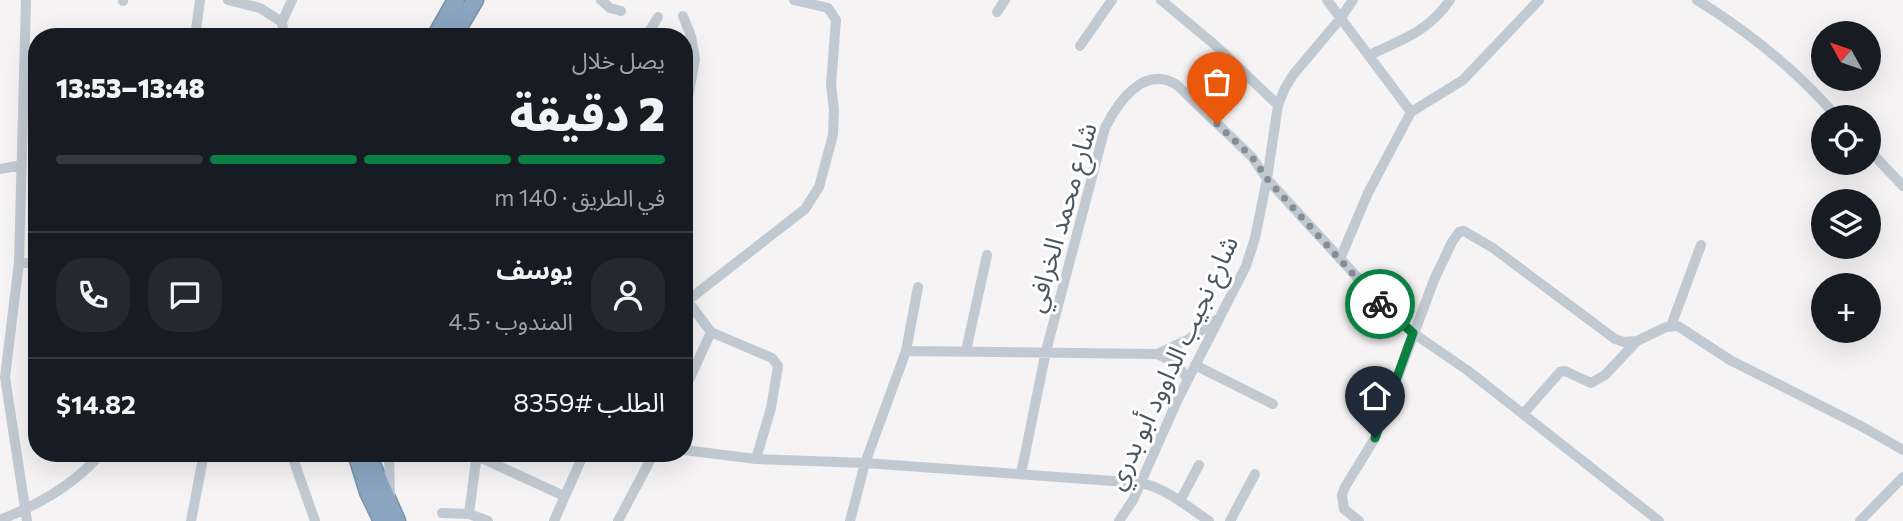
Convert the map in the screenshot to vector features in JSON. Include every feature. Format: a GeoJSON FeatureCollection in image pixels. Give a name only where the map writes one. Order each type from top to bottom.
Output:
{"type":"FeatureCollection","features":[{"type":"Feature","properties":{"kind":"highway"},"geometry":{"type":"LineString","coordinates":[[440,28],[456,0]]}},
{"type":"Feature","properties":{"kind":"highway"},"geometry":{"type":"LineString","coordinates":[[458,28],[474,0]]}},
{"type":"Feature","properties":{"kind":"highway"},"geometry":{"type":"LineString","coordinates":[[359,462],[368,492],[390,517]]}},
{"type":"Feature","properties":{"kind":"highway"},"geometry":{"type":"LineString","coordinates":[[370,462],[390,517]]}},
{"type":"Feature","properties":{"kind":"street"},"geometry":{"type":"LineString","coordinates":[[25,516],[3,379],[19,262],[26,0]]}},
{"type":"Feature","properties":{"kind":"street"},"geometry":{"type":"LineString","coordinates":[[196,28],[200,0]]}},
{"type":"Feature","properties":{"kind":"street"},"geometry":{"type":"LineString","coordinates":[[228,0],[260,8],[282,22]]}},
{"type":"Feature","properties":{"kind":"street"},"geometry":{"type":"LineString","coordinates":[[283,28],[282,22],[292,0]]}},
{"type":"Feature","properties":{"kind":"street"},"geometry":{"type":"LineString","coordinates":[[601,0],[610,8],[621,11]]}},
{"type":"Feature","properties":{"kind":"street"},"geometry":{"type":"LineString","coordinates":[[693,294],[805,209],[819,187],[833,135],[831,85],[836,20],[828,8],[794,0]]}},
{"type":"Feature","properties":{"kind":"street"},"geometry":{"type":"LineString","coordinates":[[997,12],[1005,0]]}},
{"type":"Feature","properties":{"kind":"street"},"geometry":{"type":"LineString","coordinates":[[1080,46],[1112,0]]}},
{"type":"Feature","properties":{"kind":"street"},"geometry":{"type":"LineString","coordinates":[[1326,0],[1411,112]]}},
{"type":"Feature","properties":{"kind":"street","name":"شارع نجيب الداوود أبو بدري"},"geometry":{"type":"LineString","coordinates":[[1119,521],[1141,483],[1195,365],[1246,266],[1268,180],[1278,105],[1293,75],[1353,0]]}},
{"type":"Feature","properties":{"kind":"street"},"geometry":{"type":"LineString","coordinates":[[1369,55],[1424,28],[1434,21],[1450,0]]}},
{"type":"Feature","properties":{"kind":"street"},"geometry":{"type":"LineString","coordinates":[[1339,259],[1368,193],[1411,112],[1463,80],[1539,0]]}},
{"type":"Feature","properties":{"kind":"street"},"geometry":{"type":"LineString","coordinates":[[1697,0],[1786,65],[1825,105]]}},
{"type":"Feature","properties":{"kind":"street"},"geometry":{"type":"LineString","coordinates":[[1166,1],[1278,105]]}},
{"type":"Feature","properties":{"kind":"street"},"geometry":{"type":"LineString","coordinates":[[683,16],[688,28]]}},
{"type":"Feature","properties":{"kind":"street"},"geometry":{"type":"LineString","coordinates":[[651,28],[658,17]]}},
{"type":"Feature","properties":{"kind":"street"},"geometry":{"type":"LineString","coordinates":[[693,48],[693,70]]}},
{"type":"Feature","properties":{"kind":"street","name":"شارع محمد الخرافي"},"geometry":{"type":"LineString","coordinates":[[1021,474],[1046,351],[1105,128],[1114,110],[1140,84],[1155,79],[1167,79],[1177,85],[1252,157],[1268,180],[1370,294],[1413,333],[1467,370],[1659,521]]}},
{"type":"Feature","properties":{"kind":"street"},"geometry":{"type":"LineString","coordinates":[[1881,163],[1903,186]]}},
{"type":"Feature","properties":{"kind":"street"},"geometry":{"type":"LineString","coordinates":[[0,169],[22,165]]}},
{"type":"Feature","properties":{"kind":"street"},"geometry":{"type":"LineString","coordinates":[[1359,521],[1344,509],[1342,495],[1375,438],[1413,333],[1452,242],[1464,231],[1493,248],[1615,339],[1624,342],[1637,341],[1671,326],[1685,329],[1704,345],[1730,360],[1903,450]]}},
{"type":"Feature","properties":{"kind":"street"},"geometry":{"type":"LineString","coordinates":[[1671,326],[1701,245]]}},
{"type":"Feature","properties":{"kind":"street"},"geometry":{"type":"LineString","coordinates":[[966,351],[987,255]]}},
{"type":"Feature","properties":{"kind":"street"},"geometry":{"type":"LineString","coordinates":[[19,262],[28,263]]}},
{"type":"Feature","properties":{"kind":"street"},"geometry":{"type":"LineString","coordinates":[[850,521],[865,463],[906,351],[918,287]]}},
{"type":"Feature","properties":{"kind":"street"},"geometry":{"type":"LineString","coordinates":[[693,308],[711,331],[772,358],[778,366],[771,408],[756,459]]}},
{"type":"Feature","properties":{"kind":"street"},"geometry":{"type":"LineString","coordinates":[[1157,354],[1189,339],[1219,318]]}},
{"type":"Feature","properties":{"kind":"street"},"geometry":{"type":"LineString","coordinates":[[693,371],[711,331]]}},
{"type":"Feature","properties":{"kind":"street"},"geometry":{"type":"LineString","coordinates":[[1523,414],[1560,372],[1565,371],[1591,383],[1605,375],[1637,341]]}},
{"type":"Feature","properties":{"kind":"street"},"geometry":{"type":"LineString","coordinates":[[906,351],[1157,354],[1171,359],[1181,368],[1188,380]]}},
{"type":"Feature","properties":{"kind":"street"},"geometry":{"type":"LineString","coordinates":[[1195,365],[1273,404]]}},
{"type":"Feature","properties":{"kind":"street"},"geometry":{"type":"LineString","coordinates":[[693,451],[756,459],[865,463],[1141,483],[1153,485],[1209,521]]}},
{"type":"Feature","properties":{"kind":"street"},"geometry":{"type":"LineString","coordinates":[[0,520],[25,516],[76,478],[92,462]]}},
{"type":"Feature","properties":{"kind":"street"},"geometry":{"type":"LineString","coordinates":[[191,521],[202,462]]}},
{"type":"Feature","properties":{"kind":"street"},"geometry":{"type":"LineString","coordinates":[[295,462],[316,521]]}},
{"type":"Feature","properties":{"kind":"street"},"geometry":{"type":"LineString","coordinates":[[389,462],[390,517]]}},
{"type":"Feature","properties":{"kind":"street"},"geometry":{"type":"LineString","coordinates":[[469,513],[476,462]]}},
{"type":"Feature","properties":{"kind":"street"},"geometry":{"type":"LineString","coordinates":[[494,462],[565,496]]}},
{"type":"Feature","properties":{"kind":"street"},"geometry":{"type":"LineString","coordinates":[[554,521],[580,462]]}},
{"type":"Feature","properties":{"kind":"street"},"geometry":{"type":"LineString","coordinates":[[618,521],[649,462]]}},
{"type":"Feature","properties":{"kind":"street"},"geometry":{"type":"LineString","coordinates":[[1180,501],[1199,465]]}},
{"type":"Feature","properties":{"kind":"street"},"geometry":{"type":"LineString","coordinates":[[1230,521],[1255,474]]}},
{"type":"Feature","properties":{"kind":"street"},"geometry":{"type":"LineString","coordinates":[[1860,521],[1903,477]]}},
{"type":"Feature","properties":{"kind":"street"},"geometry":{"type":"LineString","coordinates":[[442,513],[469,513],[488,521]]}},
{"type":"Feature","properties":{"kind":"way so far"},"geometry":{"type":"LineString","coordinates":[[1217,124],[1252,157],[1268,180],[1380,304]]}},
{"type":"Feature","properties":{"kind":"route"},"geometry":{"type":"LineString","coordinates":[[1375,438],[1413,333],[1380,304]]}}]}
